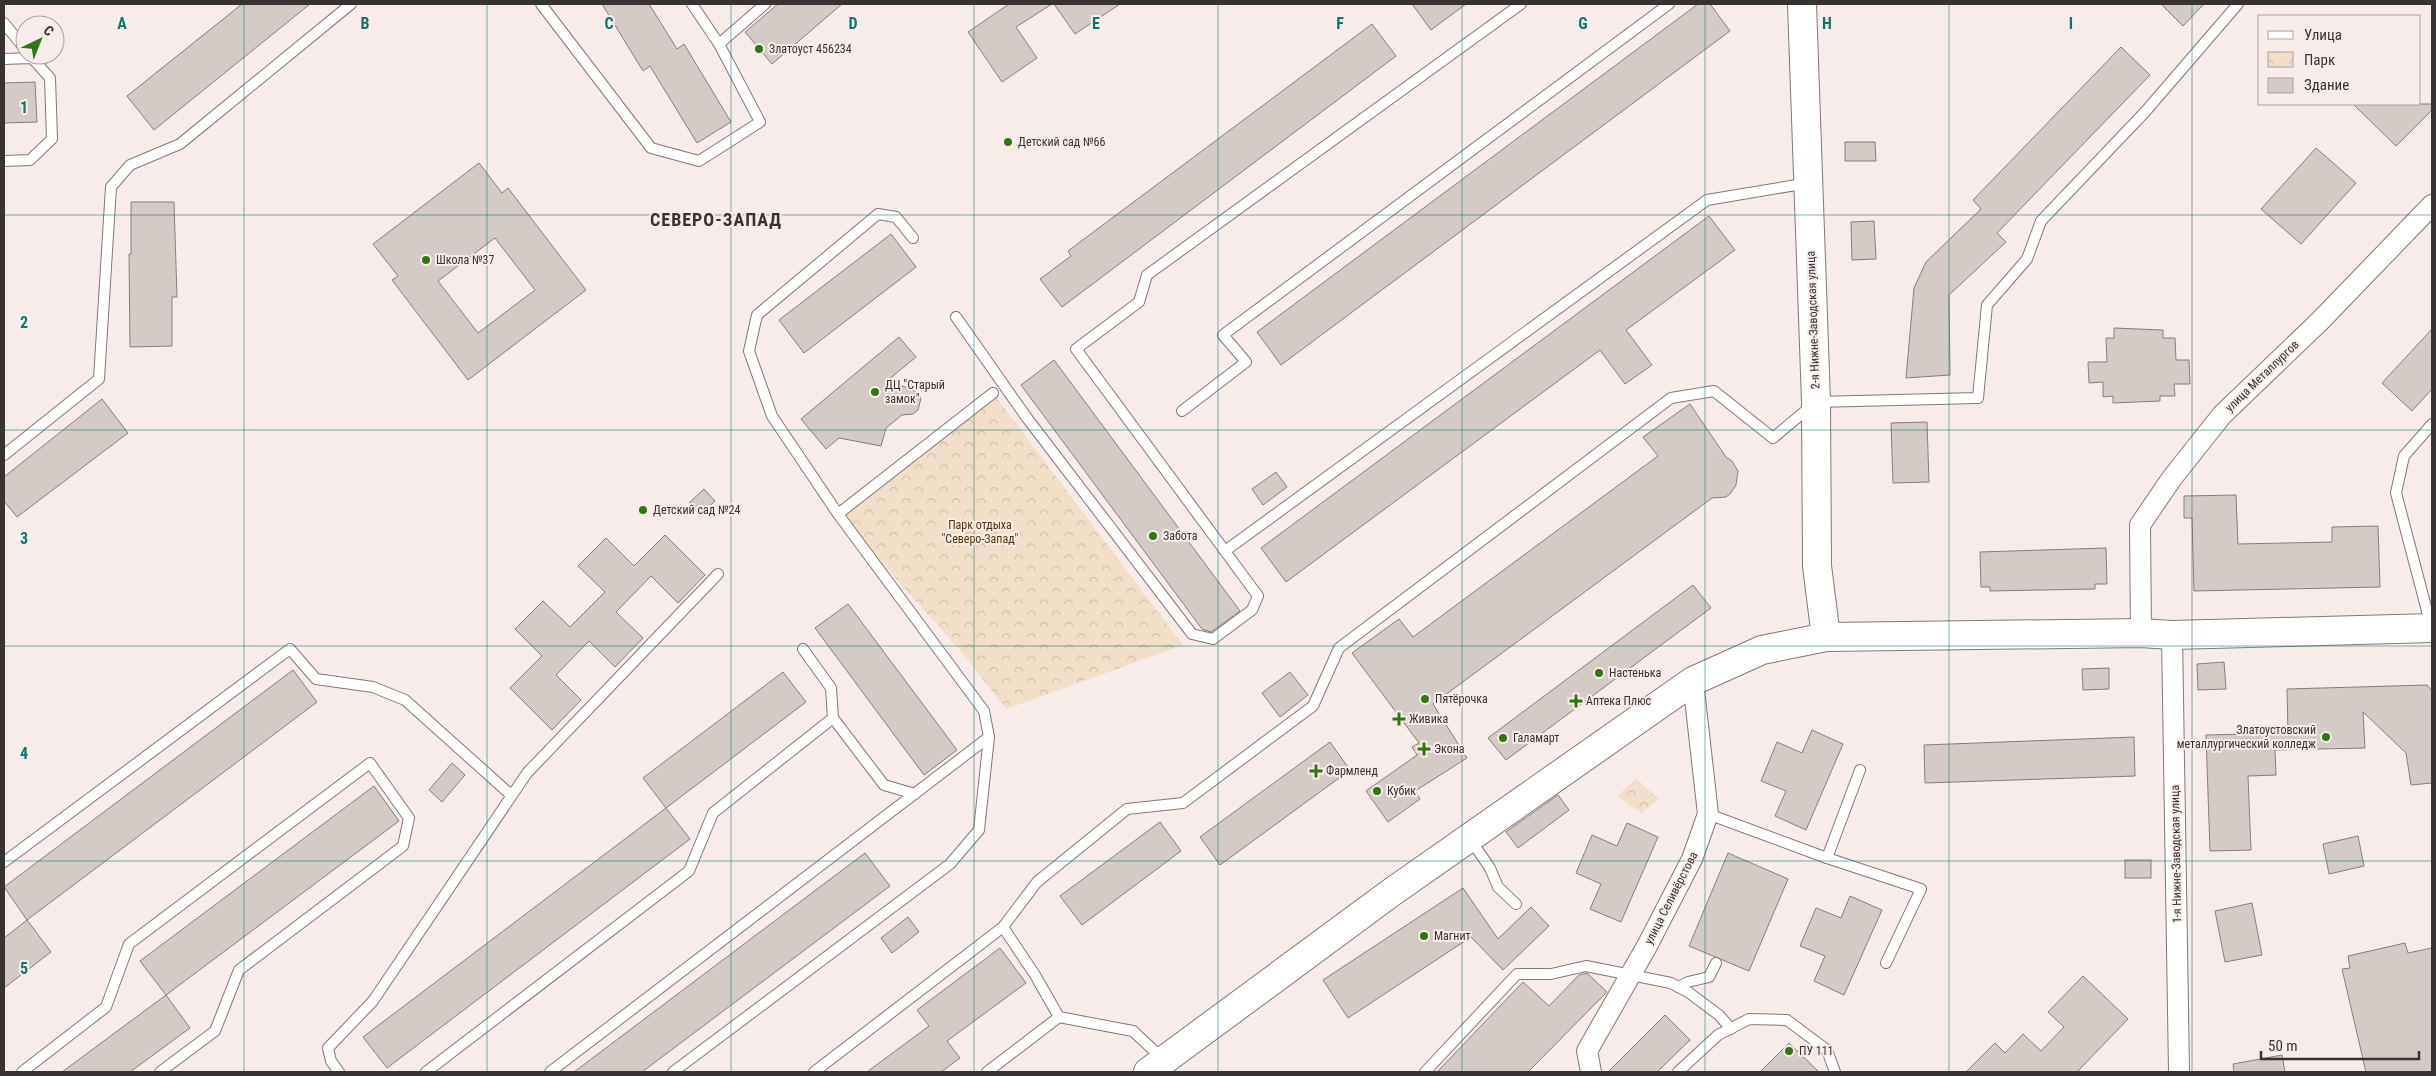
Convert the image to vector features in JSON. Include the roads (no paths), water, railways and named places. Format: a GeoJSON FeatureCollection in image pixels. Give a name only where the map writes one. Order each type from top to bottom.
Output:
{"type":"FeatureCollection","features":[{"type":"Feature","properties":{"kind":"main road","name":"2-я Нижне-Заводская улица"},"geometry":{"type":"LineString","coordinates":[[1802,4],[1816,402],[1817,566],[1826,637]]}},
{"type":"Feature","properties":{"kind":"main road"},"geometry":{"type":"LineString","coordinates":[[1157,1066],[1469,838],[1693,681],[1762,650],[1826,637],[2141,633],[2172,635],[2432,628]]}},
{"type":"Feature","properties":{"kind":"street","name":"улица Металлургов"},"geometry":{"type":"LineString","coordinates":[[2141,633],[2140,525],[2145,517],[2172,478],[2222,415],[2320,321],[2432,205]]}},
{"type":"Feature","properties":{"kind":"street","name":"1-я Нижне-Заводская улица"},"geometry":{"type":"LineString","coordinates":[[2172,635],[2179,1072]]}},
{"type":"Feature","properties":{"kind":"street","name":"улица Селивёрстова"},"geometry":{"type":"LineString","coordinates":[[1591,1072],[1588,1051],[1631,975],[1692,859],[1708,814],[1693,681]]}},
{"type":"Feature","properties":{"kind":"lane"},"geometry":{"type":"LineString","coordinates":[[4,455],[99,379],[110,187],[130,165],[180,144],[351,4]]}},
{"type":"Feature","properties":{"kind":"lane"},"geometry":{"type":"LineString","coordinates":[[541,4],[651,148],[699,161],[760,122],[719,44],[692,4]]}},
{"type":"Feature","properties":{"kind":"lane"},"geometry":{"type":"LineString","coordinates":[[719,44],[765,4]]}},
{"type":"Feature","properties":{"kind":"lane"},"geometry":{"type":"LineString","coordinates":[[956,317],[1027,418],[1192,634],[1212,639],[1252,610],[1258,596],[1076,349],[1139,302],[1147,275],[1521,4]]}},
{"type":"Feature","properties":{"kind":"lane"},"geometry":{"type":"LineString","coordinates":[[1182,412],[1246,362],[1223,335],[1669,4]]}},
{"type":"Feature","properties":{"kind":"lane"},"geometry":{"type":"LineString","coordinates":[[814,1072],[1003,927],[1037,882],[1127,809],[1183,803],[1313,706],[1339,648],[1671,398],[1714,391],[1773,438],[1816,402],[1978,398],[1987,305],[2027,259],[2041,221],[2145,112],[2238,4]]}},
{"type":"Feature","properties":{"kind":"lane"},"geometry":{"type":"LineString","coordinates":[[4,23],[15,37]]}},
{"type":"Feature","properties":{"kind":"lane"},"geometry":{"type":"LineString","coordinates":[[4,161],[30,160],[52,140],[50,78],[38,65]]}},
{"type":"Feature","properties":{"kind":"lane"},"geometry":{"type":"LineString","coordinates":[[1225,551],[1707,200],[1808,183]]}},
{"type":"Feature","properties":{"kind":"lane"},"geometry":{"type":"LineString","coordinates":[[673,1072],[950,864],[979,830],[989,737],[984,711],[838,514],[772,416],[749,351],[757,315],[878,214],[896,217],[913,238]]}},
{"type":"Feature","properties":{"kind":"lane"},"geometry":{"type":"LineString","coordinates":[[838,514],[993,393]]}},
{"type":"Feature","properties":{"kind":"lane"},"geometry":{"type":"LineString","coordinates":[[2432,424],[2404,456],[2396,493],[2432,628]]}},
{"type":"Feature","properties":{"kind":"lane"},"geometry":{"type":"LineString","coordinates":[[338,1072],[331,1062],[328,1048],[373,1001],[527,773],[718,574]]}},
{"type":"Feature","properties":{"kind":"lane"},"geometry":{"type":"LineString","coordinates":[[4,862],[290,648],[316,678],[373,687],[405,700],[511,795]]}},
{"type":"Feature","properties":{"kind":"lane"},"geometry":{"type":"LineString","coordinates":[[803,649],[831,688],[833,718],[884,785],[915,794]]}},
{"type":"Feature","properties":{"kind":"lane"},"geometry":{"type":"LineString","coordinates":[[426,1072],[689,871],[712,813],[833,718]]}},
{"type":"Feature","properties":{"kind":"lane"},"geometry":{"type":"LineString","coordinates":[[550,1072],[989,737]]}},
{"type":"Feature","properties":{"kind":"lane"},"geometry":{"type":"LineString","coordinates":[[22,1072],[106,1008],[129,944],[370,763],[409,818],[403,846],[239,970],[215,1031],[160,1072]]}},
{"type":"Feature","properties":{"kind":"lane"},"geometry":{"type":"LineString","coordinates":[[1828,858],[1860,770]]}},
{"type":"Feature","properties":{"kind":"lane"},"geometry":{"type":"LineString","coordinates":[[1708,814],[1828,858],[1921,888],[1886,963]]}},
{"type":"Feature","properties":{"kind":"lane"},"geometry":{"type":"LineString","coordinates":[[1469,838],[1490,868],[1498,887],[1516,904]]}},
{"type":"Feature","properties":{"kind":"lane"},"geometry":{"type":"LineString","coordinates":[[1003,927],[1035,975],[1059,1017]]}},
{"type":"Feature","properties":{"kind":"lane"},"geometry":{"type":"LineString","coordinates":[[1678,987],[1688,982],[1709,977],[1716,963]]}},
{"type":"Feature","properties":{"kind":"lane"},"geometry":{"type":"LineString","coordinates":[[1426,1072],[1517,974],[1551,974],[1586,966],[1678,987],[1719,1015],[1731,1029]]}},
{"type":"Feature","properties":{"kind":"lane"},"geometry":{"type":"LineString","coordinates":[[987,1072],[1059,1017],[1133,1031],[1157,1066]]}},
{"type":"Feature","properties":{"kind":"lane"},"geometry":{"type":"LineString","coordinates":[[1678,1072],[1718,1036],[1749,1020],[1787,1020],[1827,1050],[1835,1072]]}},
{"type":"Feature","properties":{"kind":"place","name":"Златоуст 456234"},"geometry":{"type":"Point","coordinates":[759,49]}},
{"type":"Feature","properties":{"kind":"place","name":"Детский сад №66"},"geometry":{"type":"Point","coordinates":[1008,142]}},
{"type":"Feature","properties":{"kind":"place","name":"Школа №37"},"geometry":{"type":"Point","coordinates":[426,260]}},
{"type":"Feature","properties":{"kind":"place","name":"ДЦ \"Старый замок\""},"geometry":{"type":"Point","coordinates":[875,392]}},
{"type":"Feature","properties":{"kind":"place","name":"Детский сад №24"},"geometry":{"type":"Point","coordinates":[643,510]}},
{"type":"Feature","properties":{"kind":"place","name":"Забота"},"geometry":{"type":"Point","coordinates":[1153,536]}},
{"type":"Feature","properties":{"kind":"place","name":"Настенька"},"geometry":{"type":"Point","coordinates":[1599,673]}},
{"type":"Feature","properties":{"kind":"place","name":"Пятёрочка"},"geometry":{"type":"Point","coordinates":[1425,699]}},
{"type":"Feature","properties":{"kind":"place","name":"Аптека Плюс"},"geometry":{"type":"Point","coordinates":[1576,701]}},
{"type":"Feature","properties":{"kind":"place","name":"Живика"},"geometry":{"type":"Point","coordinates":[1399,719]}},
{"type":"Feature","properties":{"kind":"place","name":"Златоустовский металлургический колледж"},"geometry":{"type":"Point","coordinates":[2326,737]}},
{"type":"Feature","properties":{"kind":"place","name":"Галамарт"},"geometry":{"type":"Point","coordinates":[1503,738]}},
{"type":"Feature","properties":{"kind":"place","name":"Экона"},"geometry":{"type":"Point","coordinates":[1424,749]}},
{"type":"Feature","properties":{"kind":"place","name":"Фармленд"},"geometry":{"type":"Point","coordinates":[1316,771]}},
{"type":"Feature","properties":{"kind":"place","name":"Кубик"},"geometry":{"type":"Point","coordinates":[1377,791]}},
{"type":"Feature","properties":{"kind":"place","name":"Магнит"},"geometry":{"type":"Point","coordinates":[1424,936]}},
{"type":"Feature","properties":{"kind":"place","name":"ПУ 111"},"geometry":{"type":"Point","coordinates":[1789,1051]}},
{"type":"Feature","properties":{"kind":"district","name":"СЕВЕРО-ЗАПАД"},"geometry":{"type":"Point","coordinates":[716,220]}},
{"type":"Feature","properties":{"kind":"park label","name":"Парк отдыха \"Северо-Запад\""},"geometry":{"type":"Point","coordinates":[980,532]}}]}
